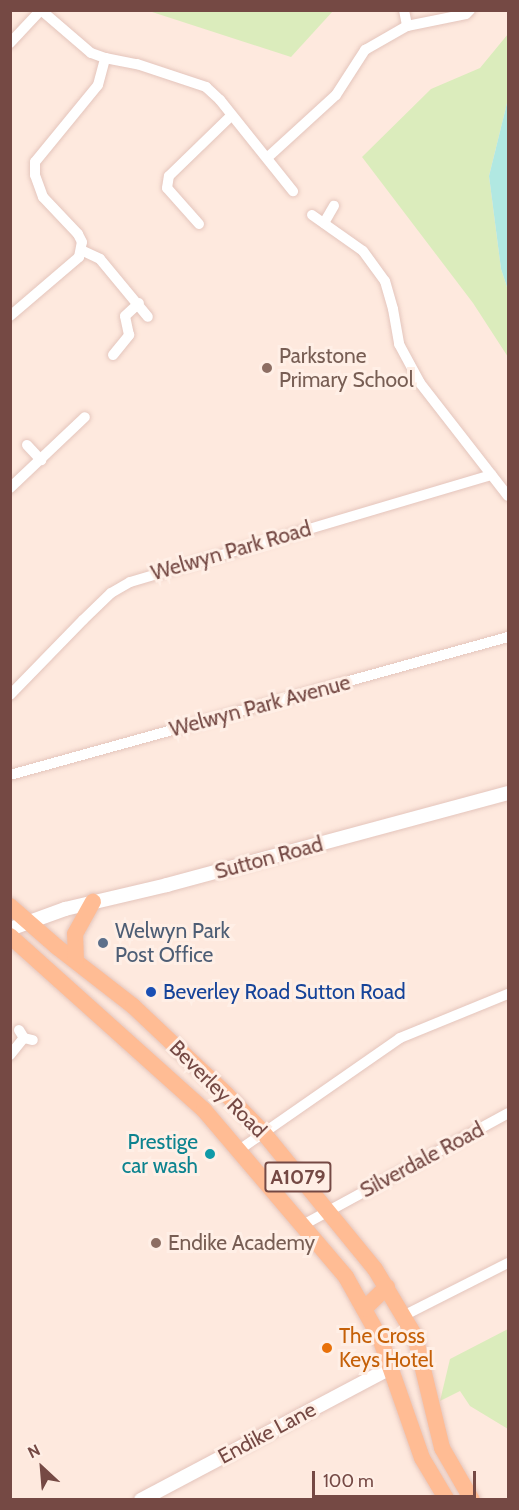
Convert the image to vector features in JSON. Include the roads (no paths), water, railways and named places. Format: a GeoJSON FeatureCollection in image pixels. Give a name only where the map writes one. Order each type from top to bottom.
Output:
{"type":"FeatureCollection","features":[{"type":"Feature","properties":{"kind":"main road"},"geometry":{"type":"LineString","coordinates":[[76,962],[75,934],[93,902]]}},
{"type":"Feature","properties":{"kind":"main road","name":"Beverley Road"},"geometry":{"type":"LineString","coordinates":[[10,906],[76,962],[133,1006],[262,1131],[375,1269],[405,1315],[415,1336],[442,1448],[472,1500]]}},
{"type":"Feature","properties":{"kind":"main road","name":"Beverley Road"},"geometry":{"type":"LineString","coordinates":[[10,936],[204,1110],[346,1277],[380,1338],[422,1458],[447,1500]]}},
{"type":"Feature","properties":{"kind":"main road"},"geometry":{"type":"LineString","coordinates":[[148,1059],[166,1037]]}},
{"type":"Feature","properties":{"kind":"main road"},"geometry":{"type":"LineString","coordinates":[[364,1309],[387,1287]]}},
{"type":"Feature","properties":{"kind":"street"},"geometry":{"type":"LineString","coordinates":[[10,43],[41,10],[91,53],[137,64],[206,87],[220,100],[293,191]]}},
{"type":"Feature","properties":{"kind":"street"},"geometry":{"type":"LineString","coordinates":[[404,10],[407,26]]}},
{"type":"Feature","properties":{"kind":"street"},"geometry":{"type":"LineString","coordinates":[[267,158],[300,122],[336,95],[365,50],[407,26],[466,14],[470,10]]}},
{"type":"Feature","properties":{"kind":"street"},"geometry":{"type":"LineString","coordinates":[[10,316],[70,266],[81,250],[78,234],[44,197],[35,175],[36,162],[98,85],[105,58]]}},
{"type":"Feature","properties":{"kind":"street"},"geometry":{"type":"LineString","coordinates":[[199,224],[167,188],[169,176],[231,116]]}},
{"type":"Feature","properties":{"kind":"street"},"geometry":{"type":"LineString","coordinates":[[324,224],[334,207]]}},
{"type":"Feature","properties":{"kind":"street"},"geometry":{"type":"LineString","coordinates":[[312,215],[363,251],[385,281],[399,344],[420,383],[508,496]]}},
{"type":"Feature","properties":{"kind":"street"},"geometry":{"type":"LineString","coordinates":[[81,250],[95,254],[148,317]]}},
{"type":"Feature","properties":{"kind":"street"},"geometry":{"type":"LineString","coordinates":[[113,355],[129,335],[125,316],[138,303]]}},
{"type":"Feature","properties":{"kind":"street"},"geometry":{"type":"LineString","coordinates":[[10,488],[85,417]]}},
{"type":"Feature","properties":{"kind":"street"},"geometry":{"type":"LineString","coordinates":[[27,445],[41,460]]}},
{"type":"Feature","properties":{"kind":"street","name":"Welwyn Park Road"},"geometry":{"type":"LineString","coordinates":[[10,695],[111,593],[130,582],[491,475]]}},
{"type":"Feature","properties":{"kind":"street","name":"Welwyn Park Avenue"},"geometry":{"type":"LineString","coordinates":[[10,775],[508,637]]}},
{"type":"Feature","properties":{"kind":"street","name":"Sutton Road"},"geometry":{"type":"LineString","coordinates":[[10,929],[93,902],[176,883],[508,793]]}},
{"type":"Feature","properties":{"kind":"street"},"geometry":{"type":"LineString","coordinates":[[239,1150],[262,1131],[400,1038],[508,994]]}},
{"type":"Feature","properties":{"kind":"street"},"geometry":{"type":"LineString","coordinates":[[10,1055],[25,1036]]}},
{"type":"Feature","properties":{"kind":"street","name":"Silverdale Road"},"geometry":{"type":"LineString","coordinates":[[303,1225],[508,1113]]}},
{"type":"Feature","properties":{"kind":"street"},"geometry":{"type":"LineString","coordinates":[[405,1315],[508,1263]]}},
{"type":"Feature","properties":{"kind":"street","name":"Endike Lane"},"geometry":{"type":"LineString","coordinates":[[141,1500],[392,1367]]}},
{"type":"Feature","properties":{"kind":"water"},"geometry":{"type":"Polygon","coordinates":[[[508,99],[508,290],[501,269],[489,176],[508,99]]]}},
{"type":"Feature","properties":{"kind":"place","name":"Parkstone Primary School"},"geometry":{"type":"Point","coordinates":[267,368]}},
{"type":"Feature","properties":{"kind":"place","name":"Welwyn Park Post Office"},"geometry":{"type":"Point","coordinates":[103,943]}},
{"type":"Feature","properties":{"kind":"place","name":"Beverley Road Sutton Road"},"geometry":{"type":"Point","coordinates":[151,992]}},
{"type":"Feature","properties":{"kind":"place","name":"Prestige car wash"},"geometry":{"type":"Point","coordinates":[210,1154]}},
{"type":"Feature","properties":{"kind":"place","name":"Endike Academy"},"geometry":{"type":"Point","coordinates":[156,1243]}},
{"type":"Feature","properties":{"kind":"place","name":"The Cross Keys Hotel"},"geometry":{"type":"Point","coordinates":[327,1348]}}]}
